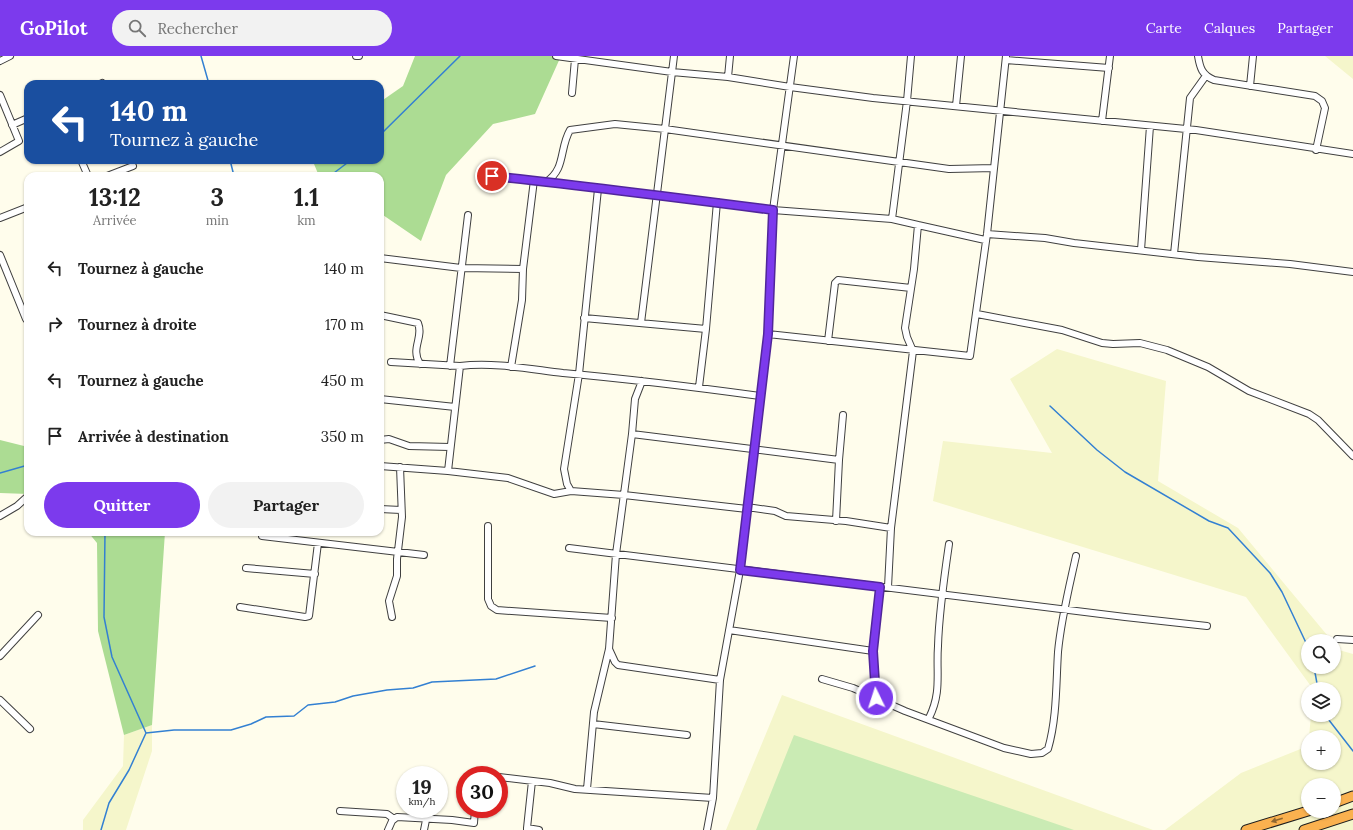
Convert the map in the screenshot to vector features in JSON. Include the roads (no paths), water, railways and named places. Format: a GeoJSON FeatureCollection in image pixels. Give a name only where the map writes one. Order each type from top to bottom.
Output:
{"type":"FeatureCollection","features":[{"type":"Feature","properties":{"kind":"highway"},"geometry":{"type":"LineString","coordinates":[[1341,800],[1353,796]]}},
{"type":"Feature","properties":{"kind":"highway"},"geometry":{"type":"LineString","coordinates":[[1246,830],[1301,813]]}},
{"type":"Feature","properties":{"kind":"highway"},"geometry":{"type":"LineString","coordinates":[[1304,830],[1353,814]]}},
{"type":"Feature","properties":{"kind":"street"},"geometry":{"type":"LineString","coordinates":[[0,61],[10,56]]}},
{"type":"Feature","properties":{"kind":"street"},"geometry":{"type":"LineString","coordinates":[[556,56],[672,72],[728,77],[790,87],[907,102],[1000,109],[1186,129],[1316,150],[1353,154]]}},
{"type":"Feature","properties":{"kind":"street"},"geometry":{"type":"LineString","coordinates":[[612,56],[613,64]]}},
{"type":"Feature","properties":{"kind":"street"},"geometry":{"type":"LineString","coordinates":[[641,323],[674,56]]}},
{"type":"Feature","properties":{"kind":"street"},"geometry":{"type":"LineString","coordinates":[[728,77],[730,56]]}},
{"type":"Feature","properties":{"kind":"street"},"geometry":{"type":"LineString","coordinates":[[707,830],[713,798],[720,680],[740,570],[753,449],[768,334],[773,210],[794,56]]}},
{"type":"Feature","properties":{"kind":"street"},"geometry":{"type":"LineString","coordinates":[[892,220],[907,102],[911,56]]}},
{"type":"Feature","properties":{"kind":"street"},"geometry":{"type":"LineString","coordinates":[[956,106],[961,56]]}},
{"type":"Feature","properties":{"kind":"street"},"geometry":{"type":"LineString","coordinates":[[1102,121],[1110,56]]}},
{"type":"Feature","properties":{"kind":"street"},"geometry":{"type":"LineString","coordinates":[[1198,56],[1200,68],[1205,76],[1231,84],[1315,96],[1322,101],[1325,108],[1316,150]]}},
{"type":"Feature","properties":{"kind":"street"},"geometry":{"type":"LineString","coordinates":[[1250,86],[1254,56]]}},
{"type":"Feature","properties":{"kind":"street"},"geometry":{"type":"LineString","coordinates":[[768,334],[913,351],[970,356],[977,314],[1006,58],[1109,68]]}},
{"type":"Feature","properties":{"kind":"street"},"geometry":{"type":"LineString","coordinates":[[572,93],[575,59]]}},
{"type":"Feature","properties":{"kind":"street"},"geometry":{"type":"LineString","coordinates":[[1174,254],[1190,98],[1205,76]]}},
{"type":"Feature","properties":{"kind":"street"},"geometry":{"type":"LineString","coordinates":[[0,94],[19,141],[0,152]]}},
{"type":"Feature","properties":{"kind":"street"},"geometry":{"type":"LineString","coordinates":[[12,125],[24,120]]}},
{"type":"Feature","properties":{"kind":"street"},"geometry":{"type":"LineString","coordinates":[[546,182],[558,171],[570,130],[615,124],[665,129],[949,169],[994,168]]}},
{"type":"Feature","properties":{"kind":"street"},"geometry":{"type":"LineString","coordinates":[[1141,250],[1150,126]]}},
{"type":"Feature","properties":{"kind":"street"},"geometry":{"type":"LineString","coordinates":[[117,172],[133,166]]}},
{"type":"Feature","properties":{"kind":"street"},"geometry":{"type":"LineString","coordinates":[[492,176],[598,189],[657,194],[773,210],[892,220],[986,237],[1045,238],[1074,243],[1174,254],[1290,264],[1353,272]]}},
{"type":"Feature","properties":{"kind":"street"},"geometry":{"type":"LineString","coordinates":[[511,367],[522,300],[523,269],[534,180]]}},
{"type":"Feature","properties":{"kind":"street"},"geometry":{"type":"LineString","coordinates":[[571,491],[567,484],[564,469],[579,374],[598,189]]}},
{"type":"Feature","properties":{"kind":"street"},"geometry":{"type":"LineString","coordinates":[[699,387],[706,329],[717,202]]}},
{"type":"Feature","properties":{"kind":"street"},"geometry":{"type":"LineString","coordinates":[[0,218],[24,209]]}},
{"type":"Feature","properties":{"kind":"street"},"geometry":{"type":"LineString","coordinates":[[450,366],[468,214]]}},
{"type":"Feature","properties":{"kind":"street"},"geometry":{"type":"LineString","coordinates":[[888,587],[891,528],[913,351],[907,338],[906,328],[918,225]]}},
{"type":"Feature","properties":{"kind":"street"},"geometry":{"type":"LineString","coordinates":[[0,255],[24,313]]}},
{"type":"Feature","properties":{"kind":"street"},"geometry":{"type":"LineString","coordinates":[[384,258],[461,268],[523,269]]}},
{"type":"Feature","properties":{"kind":"street"},"geometry":{"type":"LineString","coordinates":[[828,341],[835,283],[838,280],[911,288]]}},
{"type":"Feature","properties":{"kind":"street"},"geometry":{"type":"LineString","coordinates":[[977,314],[1062,330],[1102,343],[1113,344],[1140,342],[1167,350],[1208,367],[1249,391],[1309,414],[1318,420],[1353,456]]}},
{"type":"Feature","properties":{"kind":"street"},"geometry":{"type":"LineString","coordinates":[[384,316],[418,323],[419,332],[415,355],[420,364]]}},
{"type":"Feature","properties":{"kind":"street"},"geometry":{"type":"LineString","coordinates":[[584,318],[706,329]]}},
{"type":"Feature","properties":{"kind":"street"},"geometry":{"type":"LineString","coordinates":[[391,362],[450,366],[479,364],[699,387],[760,396]]}},
{"type":"Feature","properties":{"kind":"street"},"geometry":{"type":"LineString","coordinates":[[448,471],[460,366]]}},
{"type":"Feature","properties":{"kind":"street"},"geometry":{"type":"LineString","coordinates":[[587,789],[594,712],[609,649],[616,554],[632,434],[635,399],[642,381]]}},
{"type":"Feature","properties":{"kind":"street"},"geometry":{"type":"LineString","coordinates":[[384,399],[455,407]]}},
{"type":"Feature","properties":{"kind":"street"},"geometry":{"type":"LineString","coordinates":[[836,521],[838,460],[843,415]]}},
{"type":"Feature","properties":{"kind":"street"},"geometry":{"type":"LineString","coordinates":[[632,434],[838,460]]}},
{"type":"Feature","properties":{"kind":"street"},"geometry":{"type":"LineString","coordinates":[[384,440],[389,439],[409,446],[450,448]]}},
{"type":"Feature","properties":{"kind":"street"},"geometry":{"type":"LineString","coordinates":[[384,466],[448,471],[508,478],[554,494],[571,491],[624,495],[775,511],[786,516],[891,528]]}},
{"type":"Feature","properties":{"kind":"street"},"geometry":{"type":"LineString","coordinates":[[392,617],[389,601],[396,581],[397,559],[399,552],[401,510],[400,467]]}},
{"type":"Feature","properties":{"kind":"street"},"geometry":{"type":"LineString","coordinates":[[0,516],[17,506],[24,500]]}},
{"type":"Feature","properties":{"kind":"street"},"geometry":{"type":"LineString","coordinates":[[384,508],[401,510]]}},
{"type":"Feature","properties":{"kind":"street"},"geometry":{"type":"LineString","coordinates":[[488,526],[488,599],[491,606],[497,610],[612,618]]}},
{"type":"Feature","properties":{"kind":"street"},"geometry":{"type":"LineString","coordinates":[[262,536],[424,555]]}},
{"type":"Feature","properties":{"kind":"street"},"geometry":{"type":"LineString","coordinates":[[240,607],[305,617],[309,616],[318,543]]}},
{"type":"Feature","properties":{"kind":"street"},"geometry":{"type":"LineString","coordinates":[[929,718],[937,699],[939,675],[938,644],[949,544]]}},
{"type":"Feature","properties":{"kind":"street"},"geometry":{"type":"LineString","coordinates":[[570,548],[1064,610],[1207,626]]}},
{"type":"Feature","properties":{"kind":"street"},"geometry":{"type":"LineString","coordinates":[[822,679],[853,688],[1004,748],[1031,754],[1042,753],[1048,749],[1055,706],[1058,651],[1064,610],[1076,556]]}},
{"type":"Feature","properties":{"kind":"street"},"geometry":{"type":"LineString","coordinates":[[246,568],[315,574]]}},
{"type":"Feature","properties":{"kind":"street"},"geometry":{"type":"LineString","coordinates":[[876,698],[873,651],[880,587]]}},
{"type":"Feature","properties":{"kind":"street"},"geometry":{"type":"LineString","coordinates":[[0,656],[38,615]]}},
{"type":"Feature","properties":{"kind":"street"},"geometry":{"type":"LineString","coordinates":[[729,630],[873,651]]}},
{"type":"Feature","properties":{"kind":"street"},"geometry":{"type":"LineString","coordinates":[[1341,639],[1353,640]]}},
{"type":"Feature","properties":{"kind":"street"},"geometry":{"type":"LineString","coordinates":[[609,649],[618,665],[720,680]]}},
{"type":"Feature","properties":{"kind":"street"},"geometry":{"type":"LineString","coordinates":[[0,700],[30,729]]}},
{"type":"Feature","properties":{"kind":"street"},"geometry":{"type":"LineString","coordinates":[[593,724],[687,735]]}},
{"type":"Feature","properties":{"kind":"street"},"geometry":{"type":"LineString","coordinates":[[508,778],[575,789],[713,798]]}},
{"type":"Feature","properties":{"kind":"street"},"geometry":{"type":"LineString","coordinates":[[532,781],[527,829],[539,830]]}},
{"type":"Feature","properties":{"kind":"street"},"geometry":{"type":"LineString","coordinates":[[340,810],[387,814],[394,819]]}},
{"type":"Feature","properties":{"kind":"street"},"geometry":{"type":"LineString","coordinates":[[388,830],[394,819],[397,817],[426,820],[452,820],[474,827]]}},
{"type":"Feature","properties":{"kind":"street"},"geometry":{"type":"LineString","coordinates":[[424,830],[426,820]]}},
{"type":"Feature","properties":{"kind":"waterway"},"geometry":{"type":"LineString","coordinates":[[201,56],[208,80]]}},
{"type":"Feature","properties":{"kind":"waterway"},"geometry":{"type":"LineString","coordinates":[[384,131],[460,56]]}},
{"type":"Feature","properties":{"kind":"waterway"},"geometry":{"type":"LineString","coordinates":[[231,164],[233,172]]}},
{"type":"Feature","properties":{"kind":"waterway"},"geometry":{"type":"LineString","coordinates":[[335,172],[346,164]]}},
{"type":"Feature","properties":{"kind":"waterway"},"geometry":{"type":"LineString","coordinates":[[1050,406],[1097,450],[1125,472],[1209,521],[1228,528],[1270,573],[1282,592],[1302,634]]}},
{"type":"Feature","properties":{"kind":"waterway"},"geometry":{"type":"LineString","coordinates":[[0,473],[24,466]]}},
{"type":"Feature","properties":{"kind":"waterway"},"geometry":{"type":"LineString","coordinates":[[101,830],[109,803],[129,770],[146,733],[112,657],[104,617],[105,536]]}},
{"type":"Feature","properties":{"kind":"waterway"},"geometry":{"type":"LineString","coordinates":[[146,733],[174,730],[231,730],[251,724],[266,717],[294,716],[308,705],[335,702],[353,696],[387,690],[413,688],[432,682],[496,679],[535,666]]}},
{"type":"Feature","properties":{"kind":"waterway"},"geometry":{"type":"LineString","coordinates":[[1315,674],[1317,682]]}},
{"type":"Feature","properties":{"kind":"waterway"},"geometry":{"type":"LineString","coordinates":[[1330,722],[1353,751]]}}]}
